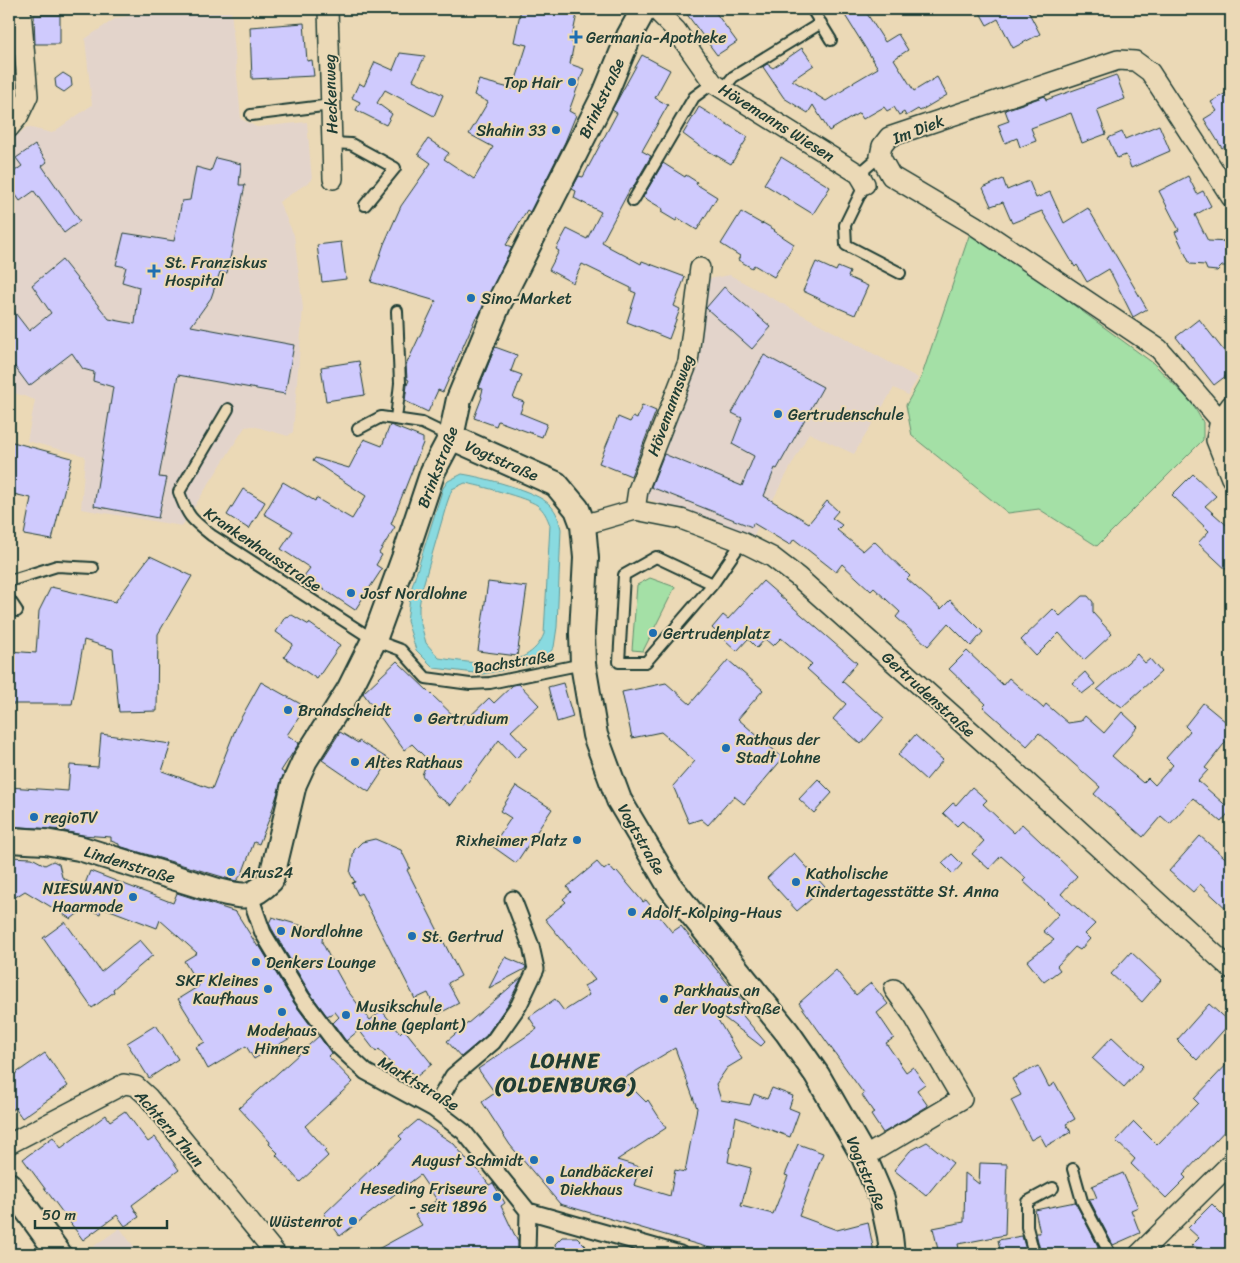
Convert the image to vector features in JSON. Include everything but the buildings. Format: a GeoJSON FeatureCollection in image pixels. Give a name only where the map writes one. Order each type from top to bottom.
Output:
{"type":"FeatureCollection","features":[{"type":"Feature","properties":{"kind":"street"},"geometry":{"type":"LineString","coordinates":[[9,128],[18,117],[28,96],[21,9]]}},
{"type":"Feature","properties":{"kind":"street","name":"Heckenweg"},"geometry":{"type":"LineString","coordinates":[[328,9],[333,180]]}},
{"type":"Feature","properties":{"kind":"street","name":"Brinkstraße"},"geometry":{"type":"LineString","coordinates":[[250,896],[262,890],[271,880],[294,784],[305,760],[349,690],[374,640],[434,472],[451,436],[459,399],[498,305],[605,94],[629,36],[644,9]]}},
{"type":"Feature","properties":{"kind":"street","name":"Hövemanns Wiesen"},"geometry":{"type":"LineString","coordinates":[[655,9],[676,30],[718,86],[862,179]]}},
{"type":"Feature","properties":{"kind":"street","name":"Im Diek"},"geometry":{"type":"LineString","coordinates":[[1220,420],[1158,349],[974,225],[891,176],[880,156],[882,146],[890,138],[1118,60],[1135,61],[1150,72],[1231,197]]}},
{"type":"Feature","properties":{"kind":"street","name":"Hövemannsweg"},"geometry":{"type":"LineString","coordinates":[[635,510],[638,490],[688,362],[700,268]]}},
{"type":"Feature","properties":{"kind":"street"},"geometry":{"type":"LineString","coordinates":[[1231,405],[1220,420],[1216,440],[1231,478]]}},
{"type":"Feature","properties":{"kind":"street","name":"Vogtstraße"},"geometry":{"type":"LineString","coordinates":[[451,436],[556,484],[577,508],[582,525],[586,558],[582,633],[583,664],[595,735],[619,800],[671,888],[781,1025],[817,1075],[864,1157],[882,1199],[892,1254]]}},
{"type":"Feature","properties":{"kind":"street","name":"Gertrudenstraße"},"geometry":{"type":"LineString","coordinates":[[582,525],[635,510],[681,519],[742,542],[772,557],[798,577],[977,737],[1231,968]]}},
{"type":"Feature","properties":{"kind":"street","name":"Lindenstraße"},"geometry":{"type":"LineString","coordinates":[[9,840],[45,842],[79,848],[218,891],[237,896],[250,896]]}},
{"type":"Feature","properties":{"kind":"street","name":"Marktstraße"},"geometry":{"type":"LineString","coordinates":[[250,896],[263,933],[302,998],[338,1046],[366,1072],[434,1109],[464,1132],[528,1211]]}},
{"type":"Feature","properties":{"kind":"street"},"geometry":{"type":"LineString","coordinates":[[434,1109],[453,1076],[493,1042],[519,1005],[536,969],[531,946],[513,899]]}},
{"type":"Feature","properties":{"kind":"street"},"geometry":{"type":"LineString","coordinates":[[864,1157],[962,1099],[914,1017],[894,989]]}},
{"type":"Feature","properties":{"kind":"street","name":"Achtern Thun"},"geometry":{"type":"LineString","coordinates":[[9,1144],[124,1084],[136,1086],[148,1097],[270,1252]]}},
{"type":"Feature","properties":{"kind":"street"},"geometry":{"type":"LineString","coordinates":[[1139,1254],[1231,1163]]}},
{"type":"Feature","properties":{"kind":"street"},"geometry":{"type":"LineString","coordinates":[[9,1185],[59,1254]]}},
{"type":"Feature","properties":{"kind":"street"},"geometry":{"type":"LineString","coordinates":[[527,1254],[528,1211],[680,1254]]}},
{"type":"Feature","properties":{"kind":"lane"},"geometry":{"type":"LineString","coordinates":[[812,9],[831,40]]}},
{"type":"Feature","properties":{"kind":"lane"},"geometry":{"type":"LineString","coordinates":[[632,201],[694,97],[718,86],[820,23]]}},
{"type":"Feature","properties":{"kind":"lane"},"geometry":{"type":"LineString","coordinates":[[252,115],[331,105]]}},
{"type":"Feature","properties":{"kind":"lane"},"geometry":{"type":"LineString","coordinates":[[332,143],[351,144],[395,168],[365,205]]}},
{"type":"Feature","properties":{"kind":"lane"},"geometry":{"type":"LineString","coordinates":[[880,156],[862,179],[845,226],[846,245],[900,274]]}},
{"type":"Feature","properties":{"kind":"lane"},"geometry":{"type":"LineString","coordinates":[[396,419],[400,383],[397,311]]}},
{"type":"Feature","properties":{"kind":"lane","name":"Krankenhausstraße"},"geometry":{"type":"LineString","coordinates":[[228,409],[179,492],[186,512],[211,535],[374,640]]}},
{"type":"Feature","properties":{"kind":"lane"},"geometry":{"type":"LineString","coordinates":[[358,430],[381,417],[422,423],[451,436]]}},
{"type":"Feature","properties":{"kind":"lane"},"geometry":{"type":"LineString","coordinates":[[713,584],[656,557],[624,576],[619,662],[646,662],[713,584],[742,542]]}},
{"type":"Feature","properties":{"kind":"lane"},"geometry":{"type":"LineString","coordinates":[[9,581],[58,566],[93,568]]}},
{"type":"Feature","properties":{"kind":"lane"},"geometry":{"type":"LineString","coordinates":[[9,599],[17,611]]}},
{"type":"Feature","properties":{"kind":"lane","name":"Bachstraße"},"geometry":{"type":"LineString","coordinates":[[374,640],[402,650],[426,678],[464,683],[490,682],[583,664]]}},
{"type":"Feature","properties":{"kind":"lane"},"geometry":{"type":"LineString","coordinates":[[1073,1169],[1082,1201],[1110,1254]]}},
{"type":"Feature","properties":{"kind":"lane"},"geometry":{"type":"LineString","coordinates":[[1034,1254],[1027,1227],[1026,1202],[1053,1188]]}},
{"type":"Feature","properties":{"kind":"shaded area","name":"St. Franziskus Hospital"},"geometry":{"type":"Polygon","coordinates":[[[173,9],[231,9],[241,119],[257,127],[307,122],[312,180],[279,202],[294,235],[303,308],[293,432],[288,436],[253,426],[245,427],[182,526],[81,509],[85,456],[27,441],[35,400],[9,391],[9,142],[27,127],[52,133],[92,105],[85,39],[116,18],[173,9]]]}},
{"type":"Feature","properties":{"kind":"shaded area","name":"Gertrudenschule"},"geometry":{"type":"Polygon","coordinates":[[[730,275],[918,378],[908,395],[894,388],[854,454],[809,433],[751,540],[646,498],[701,347],[704,286],[708,279],[730,275]]]}},
{"type":"Feature","properties":{"kind":"shaded area"},"geometry":{"type":"Polygon","coordinates":[[[120,1228],[139,1254],[100,1254],[94,1246],[120,1228]]]}},
{"type":"Feature","properties":{"kind":"shaded area"},"geometry":{"type":"Polygon","coordinates":[[[9,1234],[24,1254],[9,1254],[9,1234]]]}},
{"type":"Feature","properties":{"kind":"green space"},"geometry":{"type":"Polygon","coordinates":[[[971,230],[1153,363],[1191,402],[1203,422],[1203,440],[1097,546],[1039,509],[1008,513],[912,436],[906,405],[921,378],[971,230]]]}},
{"type":"Feature","properties":{"kind":"green space"},"geometry":{"type":"Polygon","coordinates":[[[650,578],[675,587],[643,651],[632,650],[637,585],[650,578]]]}},
{"type":"Feature","properties":{"kind":"water"},"geometry":{"type":"Polygon","coordinates":[[[462,474],[509,485],[543,500],[556,513],[561,529],[557,627],[554,647],[545,659],[524,666],[483,674],[434,668],[416,650],[407,621],[411,590],[443,488],[448,481],[462,474]],[[465,483],[452,489],[422,589],[419,617],[426,643],[439,658],[483,663],[513,660],[526,655],[536,647],[544,634],[550,525],[542,509],[532,502],[465,483]]]}},
{"type":"Feature","properties":{"kind":"place","name":"Germania-Apotheke"},"geometry":{"type":"Point","coordinates":[576,37]}},
{"type":"Feature","properties":{"kind":"place","name":"Top Hair"},"geometry":{"type":"Point","coordinates":[572,82]}},
{"type":"Feature","properties":{"kind":"place","name":"Shahin 33"},"geometry":{"type":"Point","coordinates":[556,130]}},
{"type":"Feature","properties":{"kind":"place","name":"St. Franziskus Hospital"},"geometry":{"type":"Point","coordinates":[154,271]}},
{"type":"Feature","properties":{"kind":"place","name":"Sino-Market"},"geometry":{"type":"Point","coordinates":[471,298]}},
{"type":"Feature","properties":{"kind":"place","name":"Gertrudenschule"},"geometry":{"type":"Point","coordinates":[778,414]}},
{"type":"Feature","properties":{"kind":"place","name":"Josf Nordlohne"},"geometry":{"type":"Point","coordinates":[351,593]}},
{"type":"Feature","properties":{"kind":"place","name":"Gertrudenplatz"},"geometry":{"type":"Point","coordinates":[653,633]}},
{"type":"Feature","properties":{"kind":"place","name":"Brandscheidt"},"geometry":{"type":"Point","coordinates":[288,710]}},
{"type":"Feature","properties":{"kind":"place","name":"Gertrudium"},"geometry":{"type":"Point","coordinates":[418,718]}},
{"type":"Feature","properties":{"kind":"place","name":"Rathaus der Stadt Lohne"},"geometry":{"type":"Point","coordinates":[726,748]}},
{"type":"Feature","properties":{"kind":"place","name":"Altes Rathaus"},"geometry":{"type":"Point","coordinates":[355,762]}},
{"type":"Feature","properties":{"kind":"place","name":"regioTV"},"geometry":{"type":"Point","coordinates":[34,817]}},
{"type":"Feature","properties":{"kind":"place","name":"Rixheimer Platz"},"geometry":{"type":"Point","coordinates":[577,840]}},
{"type":"Feature","properties":{"kind":"place","name":"Arus24"},"geometry":{"type":"Point","coordinates":[231,872]}},
{"type":"Feature","properties":{"kind":"place","name":"Katholische Kindertagesstätte St. Anna"},"geometry":{"type":"Point","coordinates":[796,882]}},
{"type":"Feature","properties":{"kind":"place","name":"NIESWAND Haarmode"},"geometry":{"type":"Point","coordinates":[133,897]}},
{"type":"Feature","properties":{"kind":"place","name":"Adolf-Kolping-Haus"},"geometry":{"type":"Point","coordinates":[632,912]}},
{"type":"Feature","properties":{"kind":"place","name":"Nordlohne"},"geometry":{"type":"Point","coordinates":[281,931]}},
{"type":"Feature","properties":{"kind":"place","name":"St. Gertrud"},"geometry":{"type":"Point","coordinates":[412,936]}},
{"type":"Feature","properties":{"kind":"place","name":"Denkers Lounge"},"geometry":{"type":"Point","coordinates":[256,962]}},
{"type":"Feature","properties":{"kind":"place","name":"SKF Kleines Kaufhaus"},"geometry":{"type":"Point","coordinates":[268,989]}},
{"type":"Feature","properties":{"kind":"place","name":"Parkhaus an der Vogtstraße"},"geometry":{"type":"Point","coordinates":[664,999]}},
{"type":"Feature","properties":{"kind":"place","name":"Modehaus Hinners"},"geometry":{"type":"Point","coordinates":[282,1012]}},
{"type":"Feature","properties":{"kind":"place","name":"Musikschule Lohne (geplant)"},"geometry":{"type":"Point","coordinates":[346,1015]}},
{"type":"Feature","properties":{"kind":"place","name":"August Schmidt"},"geometry":{"type":"Point","coordinates":[534,1160]}},
{"type":"Feature","properties":{"kind":"place","name":"Landbäckerei Diekhaus"},"geometry":{"type":"Point","coordinates":[550,1180]}},
{"type":"Feature","properties":{"kind":"place","name":"Heseding Friseure - seit 1896"},"geometry":{"type":"Point","coordinates":[497,1197]}},
{"type":"Feature","properties":{"kind":"place","name":"Wüstenrot"},"geometry":{"type":"Point","coordinates":[353,1221]}},
{"type":"Feature","properties":{"kind":"district","name":"LOHNE (OLDENBURG)"},"geometry":{"type":"Point","coordinates":[565,1073]}}]}
